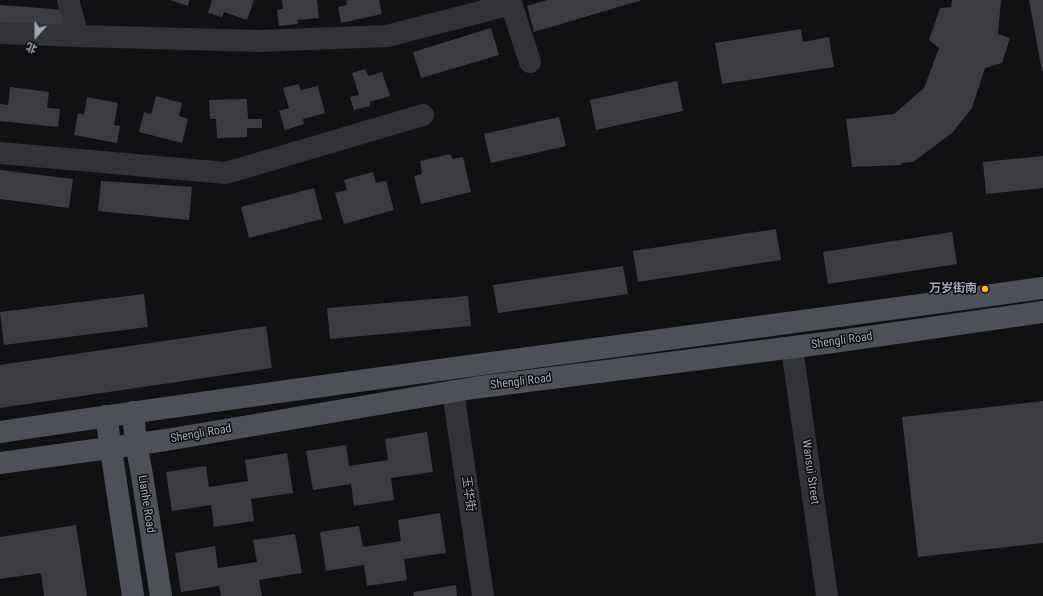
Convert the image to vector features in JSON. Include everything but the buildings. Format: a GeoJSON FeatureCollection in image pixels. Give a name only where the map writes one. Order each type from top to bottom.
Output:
{"type":"FeatureCollection","features":[{"type":"Feature","properties":{"kind":"main road","name":"Shengli Road"},"geometry":{"type":"LineString","coordinates":[[0,432],[133,412],[1043,288]]}},
{"type":"Feature","properties":{"kind":"main road","name":"Shengli Road"},"geometry":{"type":"LineString","coordinates":[[0,464],[136,444],[481,386],[792,348],[1043,312]]}},
{"type":"Feature","properties":{"kind":"main road","name":"Lianhe Road"},"geometry":{"type":"LineString","coordinates":[[133,412],[136,444],[161,596]]}},
{"type":"Feature","properties":{"kind":"main road"},"geometry":{"type":"LineString","coordinates":[[106,416],[133,596]]}},
{"type":"Feature","properties":{"kind":"street"},"geometry":{"type":"LineString","coordinates":[[68,0],[78,36]]}},
{"type":"Feature","properties":{"kind":"street"},"geometry":{"type":"LineString","coordinates":[[0,33],[259,41],[387,36],[511,2],[530,62]]}},
{"type":"Feature","properties":{"kind":"street"},"geometry":{"type":"LineString","coordinates":[[0,153],[226,173],[423,115]]}},
{"type":"Feature","properties":{"kind":"street","name":"Wansui Street"},"geometry":{"type":"LineString","coordinates":[[792,348],[827,596]]}},
{"type":"Feature","properties":{"kind":"street","name":"玉华街"},"geometry":{"type":"LineString","coordinates":[[453,391],[483,596]]}},
{"type":"Feature","properties":{"kind":"place","name":"万岁街南"},"geometry":{"type":"Point","coordinates":[985,289]}}]}
